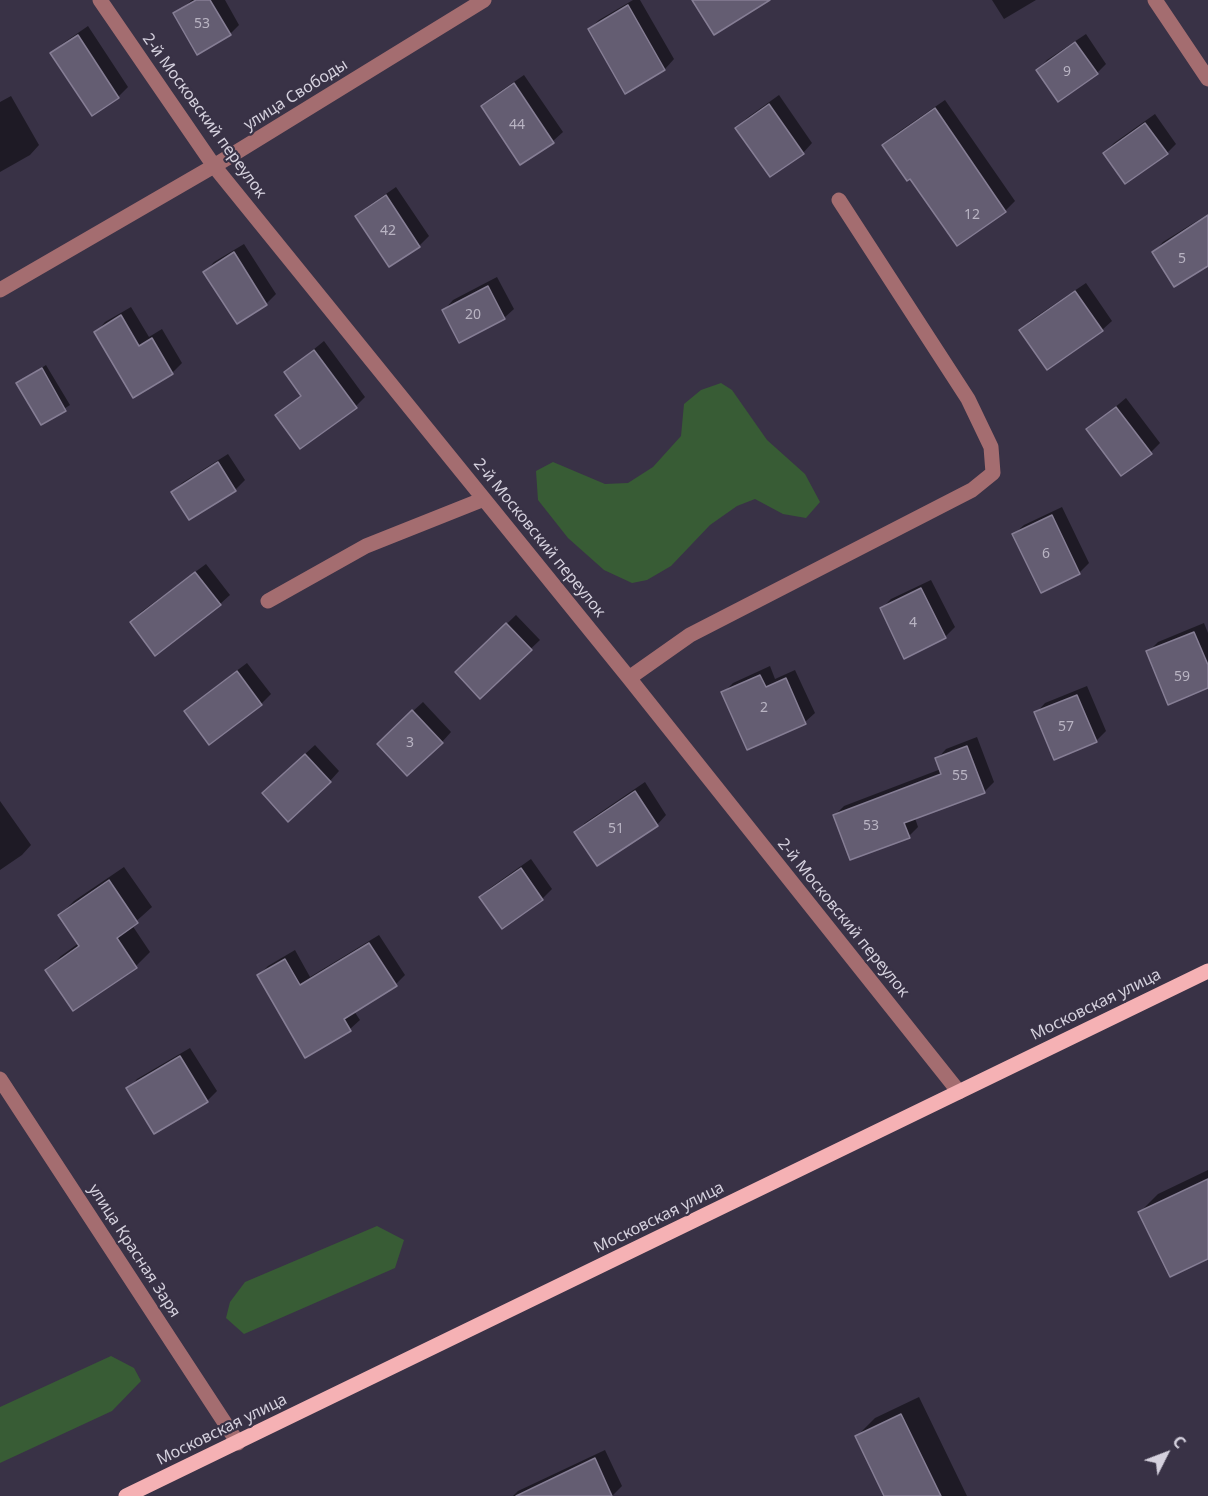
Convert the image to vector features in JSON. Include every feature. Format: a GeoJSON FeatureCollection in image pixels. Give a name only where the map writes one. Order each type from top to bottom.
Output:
{"type":"FeatureCollection","features":[{"type":"Feature","properties":{"kind":"main road","name":"Московская улица"},"geometry":{"type":"LineString","coordinates":[[126,1496],[1208,971]]}},
{"type":"Feature","properties":{"kind":"street","name":"2-й Московский переулок"},"geometry":{"type":"LineString","coordinates":[[100,0],[214,166],[629,678],[959,1092]]}},
{"type":"Feature","properties":{"kind":"street","name":"улица Свободы"},"geometry":{"type":"LineString","coordinates":[[0,290],[214,166],[484,0]]}},
{"type":"Feature","properties":{"kind":"street"},"geometry":{"type":"LineString","coordinates":[[1155,0],[1208,79]]}},
{"type":"Feature","properties":{"kind":"street"},"geometry":{"type":"LineString","coordinates":[[629,678],[690,635],[972,490],[993,473],[991,447],[968,399],[839,200]]}},
{"type":"Feature","properties":{"kind":"street"},"geometry":{"type":"LineString","coordinates":[[268,601],[366,546],[484,500]]}},
{"type":"Feature","properties":{"kind":"street","name":"улица Красная Заря"},"geometry":{"type":"LineString","coordinates":[[0,1079],[238,1443]]}},
{"type":"Feature","properties":{"kind":"green space"},"geometry":{"type":"Polygon","coordinates":[[[721,383],[732,390],[767,440],[805,474],[820,502],[806,518],[783,514],[755,499],[737,506],[710,525],[671,566],[647,580],[632,583],[604,570],[568,538],[538,500],[536,471],[553,462],[605,484],[628,483],[653,467],[681,436],[684,404],[701,390],[721,383]]]}},
{"type":"Feature","properties":{"kind":"green space"},"geometry":{"type":"Polygon","coordinates":[[[377,1226],[404,1240],[395,1268],[244,1334],[226,1318],[230,1302],[245,1282],[377,1226]]]}},
{"type":"Feature","properties":{"kind":"green space"},"geometry":{"type":"Polygon","coordinates":[[[111,1356],[134,1368],[141,1381],[112,1411],[0,1463],[0,1407],[111,1356]]]}},
{"type":"Feature","properties":{"kind":"building"},"geometry":{"type":"Polygon","coordinates":[[[196,0],[210,0],[231,35],[197,55],[173,13],[196,0]]]}},
{"type":"Feature","properties":{"kind":"building"},"geometry":{"type":"Polygon","coordinates":[[[692,0],[770,0],[714,35],[692,0]]]}},
{"type":"Feature","properties":{"kind":"building"},"geometry":{"type":"Polygon","coordinates":[[[628,5],[665,70],[625,94],[588,29],[628,5]]]}},
{"type":"Feature","properties":{"kind":"building"},"geometry":{"type":"Polygon","coordinates":[[[78,35],[119,98],[92,116],[50,53],[78,35]]]}},
{"type":"Feature","properties":{"kind":"building"},"geometry":{"type":"Polygon","coordinates":[[[1075,42],[1098,74],[1058,102],[1036,70],[1075,42]]]}},
{"type":"Feature","properties":{"kind":"building"},"geometry":{"type":"Polygon","coordinates":[[[514,83],[554,143],[520,165],[481,106],[514,83]]]}},
{"type":"Feature","properties":{"kind":"building"},"geometry":{"type":"Polygon","coordinates":[[[769,104],[804,154],[770,177],[735,128],[769,104]]]}},
{"type":"Feature","properties":{"kind":"building"},"geometry":{"type":"Polygon","coordinates":[[[935,108],[1006,212],[957,246],[910,179],[907,181],[882,145],[935,108]]]}},
{"type":"Feature","properties":{"kind":"building"},"geometry":{"type":"Polygon","coordinates":[[[1145,123],[1168,154],[1125,184],[1103,153],[1145,123]]]}},
{"type":"Feature","properties":{"kind":"building"},"geometry":{"type":"Polygon","coordinates":[[[386,195],[420,247],[389,267],[355,216],[386,195]]]}},
{"type":"Feature","properties":{"kind":"building"},"geometry":{"type":"Polygon","coordinates":[[[1208,215],[1208,266],[1174,287],[1152,252],[1208,215]]]}},
{"type":"Feature","properties":{"kind":"building"},"geometry":{"type":"Polygon","coordinates":[[[234,252],[267,305],[237,324],[203,272],[234,252]]]}},
{"type":"Feature","properties":{"kind":"building"},"geometry":{"type":"Polygon","coordinates":[[[488,286],[505,319],[459,343],[442,310],[488,286]]]}},
{"type":"Feature","properties":{"kind":"building"},"geometry":{"type":"Polygon","coordinates":[[[1075,291],[1103,331],[1047,370],[1019,330],[1075,291]]]}},
{"type":"Feature","properties":{"kind":"building"},"geometry":{"type":"Polygon","coordinates":[[[121,315],[139,346],[152,338],[173,374],[133,398],[94,332],[121,315]]]}},
{"type":"Feature","properties":{"kind":"building"},"geometry":{"type":"Polygon","coordinates":[[[314,350],[357,408],[300,449],[275,415],[301,396],[284,372],[314,350]]]}},
{"type":"Feature","properties":{"kind":"building"},"geometry":{"type":"Polygon","coordinates":[[[42,368],[66,411],[41,425],[16,383],[42,368]]]}},
{"type":"Feature","properties":{"kind":"building"},"geometry":{"type":"Polygon","coordinates":[[[1116,407],[1152,454],[1121,476],[1086,429],[1116,407]]]}},
{"type":"Feature","properties":{"kind":"building"},"geometry":{"type":"Polygon","coordinates":[[[218,462],[236,491],[189,520],[171,492],[218,462]]]}},
{"type":"Feature","properties":{"kind":"building"},"geometry":{"type":"Polygon","coordinates":[[[1052,515],[1080,574],[1041,593],[1012,534],[1052,515]]]}},
{"type":"Feature","properties":{"kind":"building"},"geometry":{"type":"Polygon","coordinates":[[[195,572],[221,605],[155,656],[130,622],[195,572]]]}},
{"type":"Feature","properties":{"kind":"building"},"geometry":{"type":"Polygon","coordinates":[[[921,588],[946,638],[904,659],[880,608],[921,588]]]}},
{"type":"Feature","properties":{"kind":"building"},"geometry":{"type":"Polygon","coordinates":[[[506,623],[532,650],[480,699],[455,672],[506,623]]]}},
{"type":"Feature","properties":{"kind":"building"},"geometry":{"type":"Polygon","coordinates":[[[1194,632],[1208,665],[1208,688],[1168,705],[1146,651],[1194,632]]]}},
{"type":"Feature","properties":{"kind":"building"},"geometry":{"type":"Polygon","coordinates":[[[237,671],[262,705],[209,745],[184,711],[237,671]]]}},
{"type":"Feature","properties":{"kind":"building"},"geometry":{"type":"Polygon","coordinates":[[[760,675],[766,687],[786,678],[806,724],[747,750],[721,692],[760,675]]]}},
{"type":"Feature","properties":{"kind":"building"},"geometry":{"type":"Polygon","coordinates":[[[1077,695],[1097,742],[1054,760],[1034,712],[1077,695]]]}},
{"type":"Feature","properties":{"kind":"building"},"geometry":{"type":"Polygon","coordinates":[[[412,710],[443,743],[407,776],[377,744],[412,710]]]}},
{"type":"Feature","properties":{"kind":"building"},"geometry":{"type":"Polygon","coordinates":[[[967,746],[985,793],[904,823],[910,838],[850,860],[833,815],[941,774],[935,758],[967,746]]]}},
{"type":"Feature","properties":{"kind":"building"},"geometry":{"type":"Polygon","coordinates":[[[305,754],[331,782],[288,822],[262,793],[305,754]]]}},
{"type":"Feature","properties":{"kind":"building"},"geometry":{"type":"Polygon","coordinates":[[[635,791],[658,826],[597,866],[574,832],[635,791]]]}},
{"type":"Feature","properties":{"kind":"building"},"geometry":{"type":"Polygon","coordinates":[[[521,868],[543,900],[502,929],[479,897],[521,868]]]}},
{"type":"Feature","properties":{"kind":"building"},"geometry":{"type":"Polygon","coordinates":[[[109,880],[138,923],[117,938],[137,968],[73,1011],[45,970],[79,946],[58,915],[109,880]]]}},
{"type":"Feature","properties":{"kind":"building"},"geometry":{"type":"Polygon","coordinates":[[[369,943],[397,986],[344,1019],[351,1031],[305,1058],[257,975],[285,959],[300,985],[369,943]]]}},
{"type":"Feature","properties":{"kind":"building"},"geometry":{"type":"Polygon","coordinates":[[[180,1056],[208,1102],[154,1134],[126,1088],[180,1056]]]}},
{"type":"Feature","properties":{"kind":"building"},"geometry":{"type":"Polygon","coordinates":[[[1208,1179],[1208,1259],[1170,1277],[1138,1212],[1208,1179]]]}},
{"type":"Feature","properties":{"kind":"building"},"geometry":{"type":"Polygon","coordinates":[[[901,1414],[941,1496],[884,1496],[855,1436],[901,1414]]]}},
{"type":"Feature","properties":{"kind":"building"},"geometry":{"type":"Polygon","coordinates":[[[595,1458],[612,1496],[516,1496],[595,1458]]]}}]}
